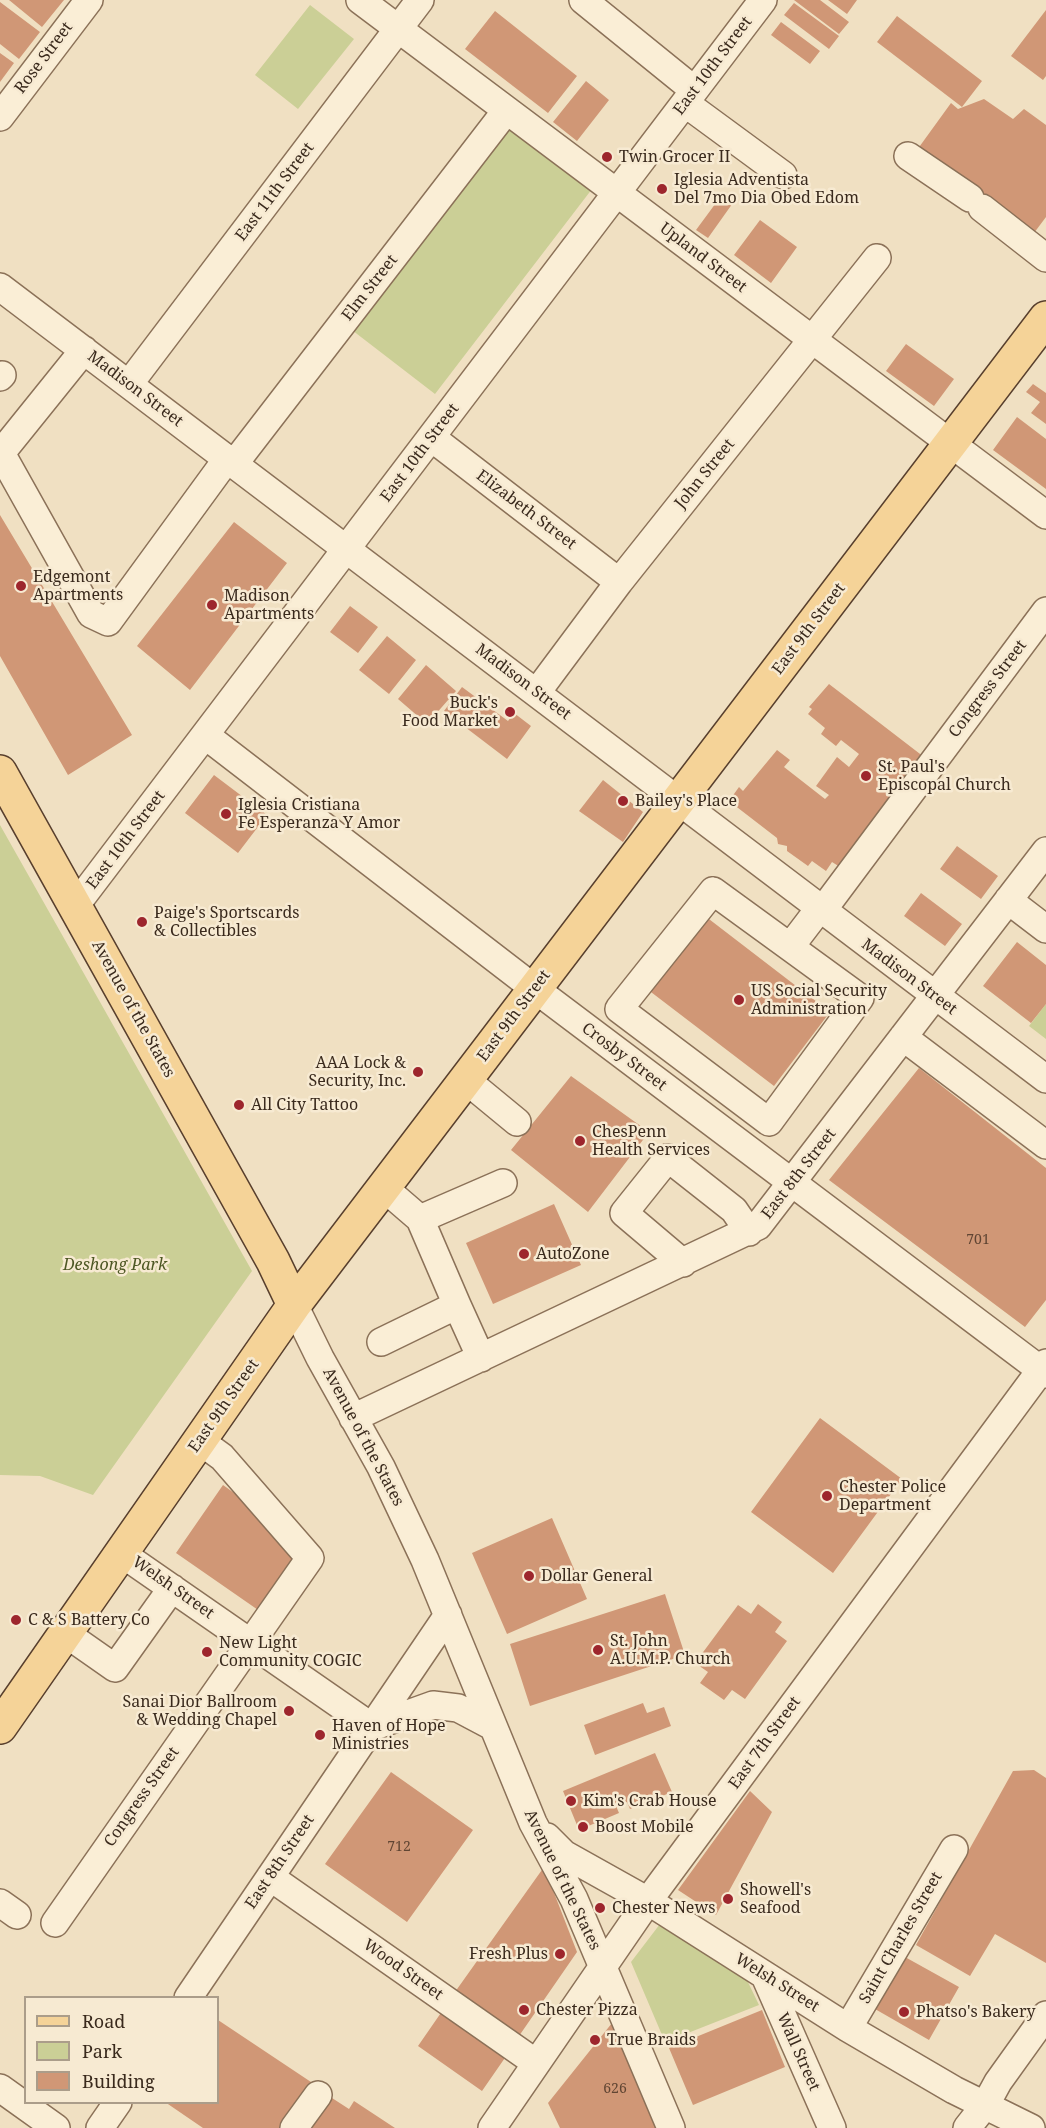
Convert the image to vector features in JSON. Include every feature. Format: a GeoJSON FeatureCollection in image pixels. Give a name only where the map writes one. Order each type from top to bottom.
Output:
{"type":"FeatureCollection","features":[{"type":"Feature","properties":{"kind":"main road","name":"East 9th Street"},"geometry":{"type":"LineString","coordinates":[[0,1727],[294,1305],[1046,318]]}},
{"type":"Feature","properties":{"kind":"main road","name":"Avenue of the States"},"geometry":{"type":"LineString","coordinates":[[0,772],[273,1261],[294,1305]]}},
{"type":"Feature","properties":{"kind":"street","name":"Rose Street"},"geometry":{"type":"LineString","coordinates":[[0,117],[89,0]]}},
{"type":"Feature","properties":{"kind":"street","name":"Upland Street"},"geometry":{"type":"LineString","coordinates":[[360,0],[1046,515]]}},
{"type":"Feature","properties":{"kind":"street","name":"East 11th Street"},"geometry":{"type":"LineString","coordinates":[[129,384],[420,0]]}},
{"type":"Feature","properties":{"kind":"street","name":"East 10th Street"},"geometry":{"type":"LineString","coordinates":[[75,906],[763,0]]}},
{"type":"Feature","properties":{"kind":"street"},"geometry":{"type":"LineString","coordinates":[[588,1],[690,96],[783,175]]}},
{"type":"Feature","properties":{"kind":"street","name":"Elm Street"},"geometry":{"type":"LineString","coordinates":[[84,350],[1,453],[91,614],[108,622],[506,111]]}},
{"type":"Feature","properties":{"kind":"street"},"geometry":{"type":"LineString","coordinates":[[908,156],[976,203],[1046,258]]}},
{"type":"Feature","properties":{"kind":"street","name":"John Street"},"geometry":{"type":"LineString","coordinates":[[537,692],[620,582],[877,258]]}},
{"type":"Feature","properties":{"kind":"street","name":"Madison Street"},"geometry":{"type":"LineString","coordinates":[[0,287],[537,692],[934,997],[1046,1079]]}},
{"type":"Feature","properties":{"kind":"street","name":"Elizabeth Street"},"geometry":{"type":"LineString","coordinates":[[432,438],[620,582]]}},
{"type":"Feature","properties":{"kind":"street","name":"Congress Street"},"geometry":{"type":"LineString","coordinates":[[790,947],[1046,611]]}},
{"type":"Feature","properties":{"kind":"street","name":"Crosby Street"},"geometry":{"type":"LineString","coordinates":[[205,735],[535,989],[1044,1369]]}},
{"type":"Feature","properties":{"kind":"street","name":"East 8th Street"},"geometry":{"type":"LineString","coordinates":[[353,1418],[749,1232],[766,1218],[1046,850]]}},
{"type":"Feature","properties":{"kind":"street"},"geometry":{"type":"LineString","coordinates":[[713,891],[790,947],[860,998],[769,1122],[619,1009],[713,891]]}},
{"type":"Feature","properties":{"kind":"street"},"geometry":{"type":"LineString","coordinates":[[1008,900],[1046,929]]}},
{"type":"Feature","properties":{"kind":"street"},"geometry":{"type":"LineString","coordinates":[[903,1037],[1046,1145]]}},
{"type":"Feature","properties":{"kind":"street"},"geometry":{"type":"LineString","coordinates":[[669,1090],[689,1062]]}},
{"type":"Feature","properties":{"kind":"street"},"geometry":{"type":"LineString","coordinates":[[466,1080],[517,1122]]}},
{"type":"Feature","properties":{"kind":"street"},"geometry":{"type":"LineString","coordinates":[[683,1263],[624,1213],[668,1158],[734,1210],[749,1232]]}},
{"type":"Feature","properties":{"kind":"street"},"geometry":{"type":"LineString","coordinates":[[420,1220],[503,1183]]}},
{"type":"Feature","properties":{"kind":"street"},"geometry":{"type":"LineString","coordinates":[[384,1188],[420,1220],[481,1358]]}},
{"type":"Feature","properties":{"kind":"street","name":"Avenue of the States"},"geometry":{"type":"LineString","coordinates":[[294,1305],[405,1516],[533,1823],[574,1899],[671,2128]]}},
{"type":"Feature","properties":{"kind":"street"},"geometry":{"type":"LineString","coordinates":[[381,1342],[457,1305]]}},
{"type":"Feature","properties":{"kind":"street","name":"East 7th Street"},"geometry":{"type":"LineString","coordinates":[[492,2128],[648,1901],[1044,1369]]}},
{"type":"Feature","properties":{"kind":"street","name":"Congress Street"},"geometry":{"type":"LineString","coordinates":[[55,1923],[310,1558],[222,1457],[200,1441]]}},
{"type":"Feature","properties":{"kind":"street","name":"Welsh Street"},"geometry":{"type":"LineString","coordinates":[[121,1553],[372,1727]]}},
{"type":"Feature","properties":{"kind":"street"},"geometry":{"type":"LineString","coordinates":[[65,1633],[115,1668],[172,1588]]}},
{"type":"Feature","properties":{"kind":"street","name":"East 8th Street"},"geometry":{"type":"LineString","coordinates":[[190,1996],[448,1615]]}},
{"type":"Feature","properties":{"kind":"street"},"geometry":{"type":"LineString","coordinates":[[372,1727],[433,1705],[458,1708],[492,1726]]}},
{"type":"Feature","properties":{"kind":"street","name":"Welsh Street"},"geometry":{"type":"LineString","coordinates":[[533,1823],[564,1854],[648,1901],[848,2028],[954,2090],[1031,2128]]}},
{"type":"Feature","properties":{"kind":"street","name":"Saint Charles Street"},"geometry":{"type":"LineString","coordinates":[[848,2028],[954,1849]]}},
{"type":"Feature","properties":{"kind":"street","name":"Wood Street"},"geometry":{"type":"LineString","coordinates":[[270,1877],[536,2062]]}},
{"type":"Feature","properties":{"kind":"street","name":"Wall Street"},"geometry":{"type":"LineString","coordinates":[[765,1976],[831,2128]]}},
{"type":"Feature","properties":{"kind":"street"},"geometry":{"type":"LineString","coordinates":[[967,2128],[1046,2016]]}},
{"type":"Feature","properties":{"kind":"street"},"geometry":{"type":"LineString","coordinates":[[0,2088],[56,2128]]}},
{"type":"Feature","properties":{"kind":"street"},"geometry":{"type":"LineString","coordinates":[[294,2128],[318,2095]]}},
{"type":"Feature","properties":{"kind":"street"},"geometry":{"type":"LineString","coordinates":[[100,2128],[117,2104]]}},
{"type":"Feature","properties":{"kind":"green space"},"geometry":{"type":"Polygon","coordinates":[[[310,5],[354,39],[298,109],[255,75],[310,5]]]}},
{"type":"Feature","properties":{"kind":"green space"},"geometry":{"type":"Polygon","coordinates":[[[505,122],[592,189],[435,394],[348,327],[505,122]]]}},
{"type":"Feature","properties":{"kind":"green space","name":"Deshong Park"},"geometry":{"type":"Polygon","coordinates":[[[0,825],[252,1271],[93,1495],[40,1476],[0,1475],[0,825]]]}},
{"type":"Feature","properties":{"kind":"green space"},"geometry":{"type":"Polygon","coordinates":[[[1046,1004],[1046,1039],[1029,1026],[1046,1004]]]}},
{"type":"Feature","properties":{"kind":"green space"},"geometry":{"type":"Polygon","coordinates":[[[660,1924],[746,1978],[759,2005],[665,2042],[631,1962],[660,1924]]]}},
{"type":"Feature","properties":{"kind":"building"},"geometry":{"type":"Polygon","coordinates":[[[9,0],[64,0],[42,27],[9,0]]]}},
{"type":"Feature","properties":{"kind":"building"},"geometry":{"type":"Polygon","coordinates":[[[794,0],[820,0],[849,22],[839,34],[794,0]]]}},
{"type":"Feature","properties":{"kind":"building"},"geometry":{"type":"Polygon","coordinates":[[[828,0],[857,0],[847,14],[828,0]]]}},
{"type":"Feature","properties":{"kind":"building"},"geometry":{"type":"Polygon","coordinates":[[[0,2],[40,32],[19,59],[0,44],[0,2]]]}},
{"type":"Feature","properties":{"kind":"building"},"geometry":{"type":"Polygon","coordinates":[[[794,3],[839,36],[829,49],[784,15],[794,3]]]}},
{"type":"Feature","properties":{"kind":"building"},"geometry":{"type":"Polygon","coordinates":[[[1046,10],[1046,76],[1043,80],[1011,56],[1046,10]]]}},
{"type":"Feature","properties":{"kind":"building"},"geometry":{"type":"Polygon","coordinates":[[[495,11],[577,76],[548,113],[465,49],[495,11]]]}},
{"type":"Feature","properties":{"kind":"building"},"geometry":{"type":"Polygon","coordinates":[[[897,16],[982,81],[962,107],[877,42],[897,16]]]}},
{"type":"Feature","properties":{"kind":"building"},"geometry":{"type":"Polygon","coordinates":[[[781,22],[820,51],[810,64],[771,35],[781,22]]]}},
{"type":"Feature","properties":{"kind":"building"},"geometry":{"type":"Polygon","coordinates":[[[0,53],[14,63],[0,82],[0,53]]]}},
{"type":"Feature","properties":{"kind":"building"},"geometry":{"type":"Polygon","coordinates":[[[586,81],[609,100],[577,141],[553,122],[586,81]]]}},
{"type":"Feature","properties":{"kind":"building"},"geometry":{"type":"Polygon","coordinates":[[[984,99],[1013,119],[1024,109],[1046,125],[1046,217],[1031,237],[917,150],[951,103],[958,109],[984,99]]]}},
{"type":"Feature","properties":{"kind":"building"},"geometry":{"type":"Polygon","coordinates":[[[724,192],[735,200],[708,238],[696,230],[724,192]]]}},
{"type":"Feature","properties":{"kind":"building"},"geometry":{"type":"Polygon","coordinates":[[[760,220],[797,247],[771,283],[734,255],[760,220]]]}},
{"type":"Feature","properties":{"kind":"building"},"geometry":{"type":"Polygon","coordinates":[[[906,344],[954,379],[934,406],[886,371],[906,344]]]}},
{"type":"Feature","properties":{"kind":"building"},"geometry":{"type":"Polygon","coordinates":[[[1033,384],[1046,393],[1046,424],[1031,413],[1040,402],[1026,392],[1033,384]]]}},
{"type":"Feature","properties":{"kind":"building"},"geometry":{"type":"Polygon","coordinates":[[[1017,417],[1046,439],[1046,489],[993,450],[1017,417]]]}},
{"type":"Feature","properties":{"kind":"building","name":"Edgemont Apartments"},"geometry":{"type":"Polygon","coordinates":[[[0,515],[132,735],[68,775],[0,656],[0,515]]]}},
{"type":"Feature","properties":{"kind":"building","name":"Madison Apartments"},"geometry":{"type":"Polygon","coordinates":[[[234,522],[287,563],[190,690],[137,646],[234,522]]]}},
{"type":"Feature","properties":{"kind":"building"},"geometry":{"type":"Polygon","coordinates":[[[350,606],[378,627],[358,653],[330,632],[350,606]]]}},
{"type":"Feature","properties":{"kind":"building"},"geometry":{"type":"Polygon","coordinates":[[[387,636],[416,660],[389,694],[359,670],[387,636]]]}},
{"type":"Feature","properties":{"kind":"building"},"geometry":{"type":"Polygon","coordinates":[[[426,665],[456,691],[427,724],[398,699],[426,665]]]}},
{"type":"Feature","properties":{"kind":"building","name":"St. Paul's Episcopal Church"},"geometry":{"type":"Polygon","coordinates":[[[829,684],[924,757],[840,867],[832,862],[826,871],[812,861],[808,866],[787,851],[787,846],[778,844],[777,838],[729,801],[739,787],[743,791],[777,750],[790,760],[784,767],[825,799],[829,795],[816,786],[837,757],[849,767],[859,754],[841,740],[836,746],[821,734],[825,728],[808,714],[812,709],[809,707],[829,684]]]}},
{"type":"Feature","properties":{"kind":"building"},"geometry":{"type":"Polygon","coordinates":[[[462,687],[508,721],[514,713],[531,726],[507,759],[444,711],[462,687]]]}},
{"type":"Feature","properties":{"kind":"building","name":"Iglesia Cristiana Fe Esperanza Y Amor"},"geometry":{"type":"Polygon","coordinates":[[[214,775],[267,815],[238,853],[185,813],[214,775]]]}},
{"type":"Feature","properties":{"kind":"building"},"geometry":{"type":"Polygon","coordinates":[[[603,780],[643,812],[623,842],[579,811],[603,780]]]}},
{"type":"Feature","properties":{"kind":"building"},"geometry":{"type":"Polygon","coordinates":[[[957,846],[998,876],[981,899],[940,869],[957,846]]]}},
{"type":"Feature","properties":{"kind":"building"},"geometry":{"type":"Polygon","coordinates":[[[921,893],[962,924],[945,946],[904,916],[921,893]]]}},
{"type":"Feature","properties":{"kind":"building","name":"US Social Security Administration"},"geometry":{"type":"Polygon","coordinates":[[[705,916],[830,1012],[774,1086],[647,989],[705,916]]]}},
{"type":"Feature","properties":{"kind":"building"},"geometry":{"type":"Polygon","coordinates":[[[1017,942],[1046,965],[1046,1004],[1031,1023],[983,986],[1017,942]]]}},
{"type":"Feature","properties":{"kind":"building"},"geometry":{"type":"Polygon","coordinates":[[[919,1068],[1046,1168],[1046,1300],[1025,1327],[829,1180],[919,1068]]]}},
{"type":"Feature","properties":{"kind":"building","name":"ChesPenn Health Services"},"geometry":{"type":"Polygon","coordinates":[[[571,1076],[649,1132],[588,1212],[511,1150],[571,1076]]]}},
{"type":"Feature","properties":{"kind":"building","name":"AutoZone"},"geometry":{"type":"Polygon","coordinates":[[[554,1204],[581,1265],[493,1304],[466,1243],[554,1204]]]}},
{"type":"Feature","properties":{"kind":"building","name":"Chester Police Department"},"geometry":{"type":"Polygon","coordinates":[[[820,1418],[902,1479],[833,1573],[751,1512],[820,1418]]]}},
{"type":"Feature","properties":{"kind":"building"},"geometry":{"type":"Polygon","coordinates":[[[223,1485],[237,1495],[295,1562],[261,1612],[176,1553],[223,1485]]]}},
{"type":"Feature","properties":{"kind":"building","name":"Dollar General"},"geometry":{"type":"Polygon","coordinates":[[[552,1518],[587,1599],[507,1634],[472,1553],[552,1518]]]}},
{"type":"Feature","properties":{"kind":"building","name":"St. John A.U.M.P. Church"},"geometry":{"type":"Polygon","coordinates":[[[665,1594],[685,1655],[530,1706],[510,1644],[665,1594]]]}},
{"type":"Feature","properties":{"kind":"building"},"geometry":{"type":"Polygon","coordinates":[[[758,1604],[782,1622],[775,1632],[787,1641],[745,1699],[732,1690],[724,1700],[700,1683],[708,1672],[695,1663],[738,1605],[751,1614],[758,1604]]]}},
{"type":"Feature","properties":{"kind":"building"},"geometry":{"type":"Polygon","coordinates":[[[643,1703],[647,1713],[664,1707],[671,1726],[595,1755],[584,1725],[643,1703]]]}},
{"type":"Feature","properties":{"kind":"building"},"geometry":{"type":"Polygon","coordinates":[[[655,1753],[672,1792],[630,1809],[627,1802],[616,1806],[619,1813],[579,1830],[563,1791],[655,1753]]]}},
{"type":"Feature","properties":{"kind":"building"},"geometry":{"type":"Polygon","coordinates":[[[1034,1770],[1046,1778],[1046,1963],[995,1934],[970,1976],[916,1945],[1013,1771],[1034,1770]]]}},
{"type":"Feature","properties":{"kind":"building"},"geometry":{"type":"Polygon","coordinates":[[[391,1772],[473,1830],[407,1922],[325,1864],[391,1772]]]}},
{"type":"Feature","properties":{"kind":"building"},"geometry":{"type":"Polygon","coordinates":[[[750,1791],[772,1812],[716,1915],[678,1890],[750,1791]]]}},
{"type":"Feature","properties":{"kind":"building"},"geometry":{"type":"Polygon","coordinates":[[[544,1867],[577,1952],[519,2036],[455,1992],[544,1867]]]}},
{"type":"Feature","properties":{"kind":"building"},"geometry":{"type":"Polygon","coordinates":[[[905,1957],[959,1987],[929,2040],[875,2009],[905,1957]]]}},
{"type":"Feature","properties":{"kind":"building"},"geometry":{"type":"Polygon","coordinates":[[[445,2007],[509,2052],[482,2091],[418,2046],[445,2007]]]}},
{"type":"Feature","properties":{"kind":"building"},"geometry":{"type":"Polygon","coordinates":[[[762,2010],[785,2067],[693,2105],[669,2048],[762,2010]]]}},
{"type":"Feature","properties":{"kind":"building"},"geometry":{"type":"Polygon","coordinates":[[[616,2018],[663,2128],[560,2128],[548,2103],[616,2018]]]}},
{"type":"Feature","properties":{"kind":"building"},"geometry":{"type":"Polygon","coordinates":[[[219,2021],[311,2082],[280,2128],[203,2128],[168,2104],[219,2104],[219,2021]]]}},
{"type":"Feature","properties":{"kind":"building"},"geometry":{"type":"Polygon","coordinates":[[[332,2098],[349,2109],[354,2101],[395,2128],[312,2128],[332,2098]]]}},
{"type":"Feature","properties":{"kind":"place","name":"Twin Grocer II"},"geometry":{"type":"Point","coordinates":[607,157]}},
{"type":"Feature","properties":{"kind":"place","name":"Iglesia Adventista Del 7mo Dia Obed Edom"},"geometry":{"type":"Point","coordinates":[662,189]}},
{"type":"Feature","properties":{"kind":"place","name":"Edgemont Apartments"},"geometry":{"type":"Point","coordinates":[21,586]}},
{"type":"Feature","properties":{"kind":"place","name":"Madison Apartments"},"geometry":{"type":"Point","coordinates":[212,605]}},
{"type":"Feature","properties":{"kind":"place","name":"Buck's Food Market"},"geometry":{"type":"Point","coordinates":[510,712]}},
{"type":"Feature","properties":{"kind":"place","name":"St. Paul's Episcopal Church"},"geometry":{"type":"Point","coordinates":[866,776]}},
{"type":"Feature","properties":{"kind":"place","name":"Bailey's Place"},"geometry":{"type":"Point","coordinates":[623,801]}},
{"type":"Feature","properties":{"kind":"place","name":"Iglesia Cristiana Fe Esperanza Y Amor"},"geometry":{"type":"Point","coordinates":[226,814]}},
{"type":"Feature","properties":{"kind":"place","name":"Paige's Sportscards & Collectibles"},"geometry":{"type":"Point","coordinates":[142,922]}},
{"type":"Feature","properties":{"kind":"place","name":"US Social Security Administration"},"geometry":{"type":"Point","coordinates":[739,1000]}},
{"type":"Feature","properties":{"kind":"place","name":"AAA Lock & Security, Inc."},"geometry":{"type":"Point","coordinates":[418,1072]}},
{"type":"Feature","properties":{"kind":"place","name":"All City Tattoo"},"geometry":{"type":"Point","coordinates":[239,1105]}},
{"type":"Feature","properties":{"kind":"place","name":"ChesPenn Health Services"},"geometry":{"type":"Point","coordinates":[580,1141]}},
{"type":"Feature","properties":{"kind":"place","name":"AutoZone"},"geometry":{"type":"Point","coordinates":[524,1254]}},
{"type":"Feature","properties":{"kind":"place","name":"Chester Police Department"},"geometry":{"type":"Point","coordinates":[827,1496]}},
{"type":"Feature","properties":{"kind":"place","name":"Dollar General"},"geometry":{"type":"Point","coordinates":[529,1576]}},
{"type":"Feature","properties":{"kind":"place","name":"C & S Battery Co"},"geometry":{"type":"Point","coordinates":[16,1620]}},
{"type":"Feature","properties":{"kind":"place","name":"St. John A.U.M.P. Church"},"geometry":{"type":"Point","coordinates":[598,1650]}},
{"type":"Feature","properties":{"kind":"place","name":"New Light Community COGIC"},"geometry":{"type":"Point","coordinates":[207,1652]}},
{"type":"Feature","properties":{"kind":"place","name":"Sanai Dior Ballroom & Wedding Chapel"},"geometry":{"type":"Point","coordinates":[289,1711]}},
{"type":"Feature","properties":{"kind":"place","name":"Haven of Hope Ministries"},"geometry":{"type":"Point","coordinates":[320,1735]}},
{"type":"Feature","properties":{"kind":"place","name":"Kim's Crab House"},"geometry":{"type":"Point","coordinates":[571,1801]}},
{"type":"Feature","properties":{"kind":"place","name":"Boost Mobile"},"geometry":{"type":"Point","coordinates":[583,1827]}},
{"type":"Feature","properties":{"kind":"place","name":"Showell's Seafood"},"geometry":{"type":"Point","coordinates":[728,1899]}},
{"type":"Feature","properties":{"kind":"place","name":"Chester News"},"geometry":{"type":"Point","coordinates":[600,1908]}},
{"type":"Feature","properties":{"kind":"place","name":"Fresh Plus"},"geometry":{"type":"Point","coordinates":[560,1954]}},
{"type":"Feature","properties":{"kind":"place","name":"Chester Pizza"},"geometry":{"type":"Point","coordinates":[524,2010]}},
{"type":"Feature","properties":{"kind":"place","name":"Phatso's Bakery"},"geometry":{"type":"Point","coordinates":[904,2012]}},
{"type":"Feature","properties":{"kind":"place","name":"True Braids"},"geometry":{"type":"Point","coordinates":[595,2040]}}]}
